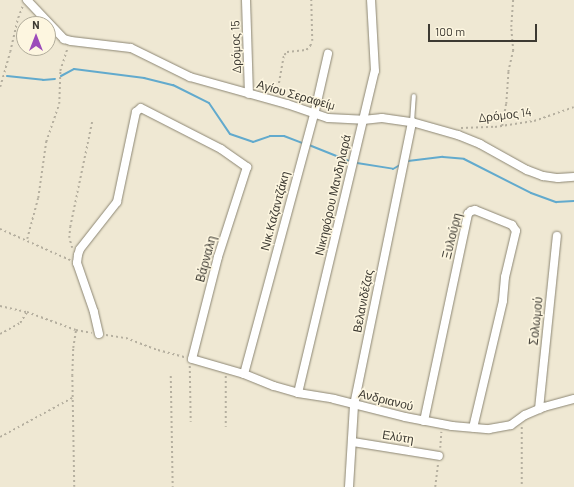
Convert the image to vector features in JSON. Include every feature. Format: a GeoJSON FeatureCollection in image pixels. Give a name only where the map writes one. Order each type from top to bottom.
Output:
{"type":"FeatureCollection","features":[{"type":"Feature","properties":{"kind":"street","name":"Αγίου Σεραφείμ"},"geometry":{"type":"LineString","coordinates":[[26,0],[64,39],[131,48],[190,77],[276,101],[314,114],[341,120],[382,118],[412,122],[458,135],[480,144],[527,170],[543,176],[558,178],[574,177]]}},
{"type":"Feature","properties":{"kind":"street","name":"Δρόμος 15"},"geometry":{"type":"LineString","coordinates":[[246,0],[249,94]]}},
{"type":"Feature","properties":{"kind":"street","name":"Νικηφόρου Μανδηλαρά"},"geometry":{"type":"LineString","coordinates":[[298,393],[375,71],[371,0]]}},
{"type":"Feature","properties":{"kind":"street","name":"Νικ.Καζαντζάκη"},"geometry":{"type":"LineString","coordinates":[[244,374],[314,114],[328,54]]}},
{"type":"Feature","properties":{"kind":"street","name":"Βάρναλη"},"geometry":{"type":"LineString","coordinates":[[77,263],[80,249],[117,202],[136,112],[139,108],[144,108],[215,146],[247,166],[218,257],[192,359]]}},
{"type":"Feature","properties":{"kind":"street","name":"Βελανιδέζας"},"geometry":{"type":"LineString","coordinates":[[349,487],[353,442],[354,404],[412,122]]}},
{"type":"Feature","properties":{"kind":"street","name":"Ξυλούρη"},"geometry":{"type":"LineString","coordinates":[[424,421],[468,214],[471,210],[475,210],[512,225],[516,231],[505,277],[503,301],[473,428]]}},
{"type":"Feature","properties":{"kind":"street","name":"Σολωμού"},"geometry":{"type":"LineString","coordinates":[[539,409],[557,236]]}},
{"type":"Feature","properties":{"kind":"street"},"geometry":{"type":"LineString","coordinates":[[77,263],[94,312],[99,334]]}},
{"type":"Feature","properties":{"kind":"street","name":"Ανδριανού"},"geometry":{"type":"LineString","coordinates":[[192,359],[226,368],[274,386],[298,393],[354,404],[424,421],[473,428],[489,429],[511,424],[539,409],[559,402],[574,399]]}},
{"type":"Feature","properties":{"kind":"street","name":"Ελύτη"},"geometry":{"type":"LineString","coordinates":[[353,442],[439,456]]}},
{"type":"Feature","properties":{"kind":"lane"},"geometry":{"type":"LineString","coordinates":[[412,122],[414,96]]}},
{"type":"Feature","properties":{"kind":"path"},"geometry":{"type":"LineString","coordinates":[[0,87],[18,18],[26,0]]}},
{"type":"Feature","properties":{"kind":"path"},"geometry":{"type":"LineString","coordinates":[[276,101],[284,56],[287,52],[306,50],[312,41],[311,0]]}},
{"type":"Feature","properties":{"kind":"path"},"geometry":{"type":"LineString","coordinates":[[502,126],[506,104],[508,72],[513,51],[511,26],[513,0]]}},
{"type":"Feature","properties":{"kind":"path"},"geometry":{"type":"LineString","coordinates":[[27,240],[38,198],[46,142],[59,104],[60,71],[71,41]]}},
{"type":"Feature","properties":{"kind":"path","name":"Δρόμος 14"},"geometry":{"type":"LineString","coordinates":[[459,128],[502,126],[534,121],[574,107]]}},
{"type":"Feature","properties":{"kind":"path"},"geometry":{"type":"LineString","coordinates":[[73,251],[70,238],[70,227],[92,122]]}},
{"type":"Feature","properties":{"kind":"path"},"geometry":{"type":"LineString","coordinates":[[0,229],[77,263]]}},
{"type":"Feature","properties":{"kind":"path"},"geometry":{"type":"LineString","coordinates":[[0,334],[20,323],[27,312]]}},
{"type":"Feature","properties":{"kind":"path"},"geometry":{"type":"LineString","coordinates":[[74,487],[72,398],[73,348],[76,330]]}},
{"type":"Feature","properties":{"kind":"path"},"geometry":{"type":"LineString","coordinates":[[191,422],[189,367],[192,359]]}},
{"type":"Feature","properties":{"kind":"path"},"geometry":{"type":"LineString","coordinates":[[226,368],[226,427]]}},
{"type":"Feature","properties":{"kind":"path"},"geometry":{"type":"LineString","coordinates":[[170,376],[173,487]]}},
{"type":"Feature","properties":{"kind":"path"},"geometry":{"type":"LineString","coordinates":[[0,437],[72,398]]}},
{"type":"Feature","properties":{"kind":"path"},"geometry":{"type":"LineString","coordinates":[[522,417],[522,487]]}},
{"type":"Feature","properties":{"kind":"waterway"},"geometry":{"type":"LineString","coordinates":[[61,76],[74,69],[144,78],[173,85],[209,103],[230,134],[253,142],[270,136],[284,136],[305,144]]}},
{"type":"Feature","properties":{"kind":"waterway"},"geometry":{"type":"LineString","coordinates":[[7,76],[43,80],[55,79]]}},
{"type":"Feature","properties":{"kind":"waterway"},"geometry":{"type":"LineString","coordinates":[[309,145],[349,161]]}},
{"type":"Feature","properties":{"kind":"waterway"},"geometry":{"type":"LineString","coordinates":[[408,161],[443,157],[464,159],[531,193],[556,202],[574,201]]}},
{"type":"Feature","properties":{"kind":"waterway"},"geometry":{"type":"LineString","coordinates":[[357,163],[393,169],[400,165]]}}]}
